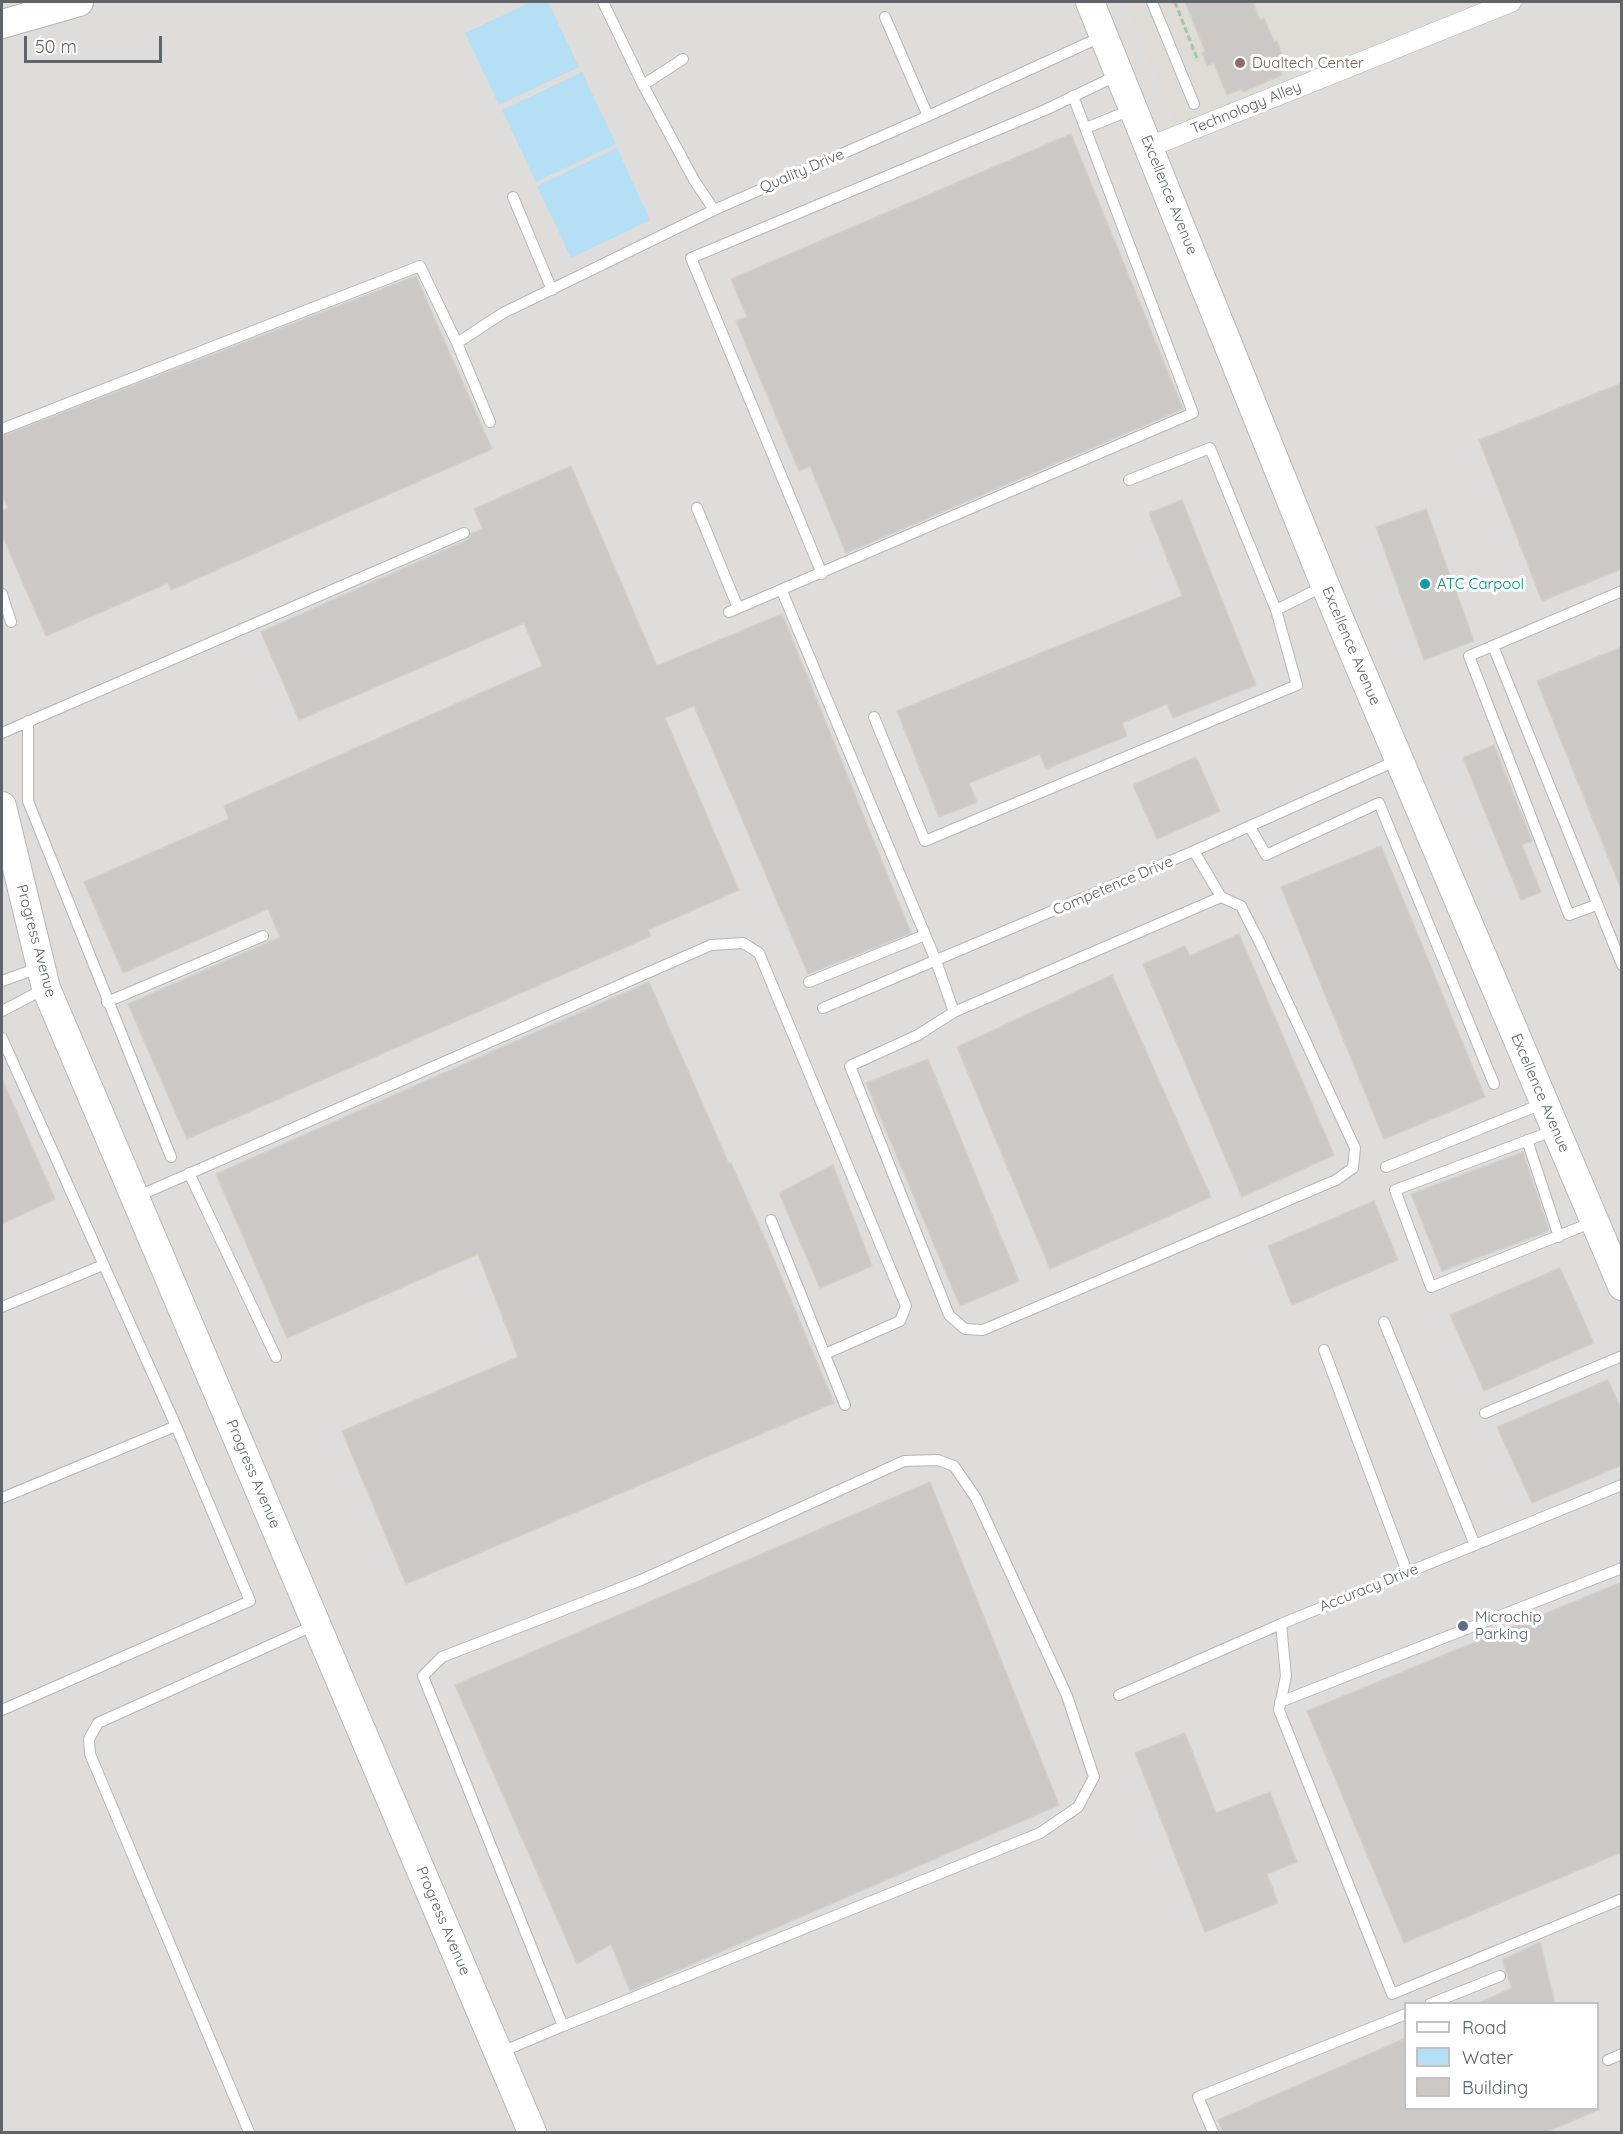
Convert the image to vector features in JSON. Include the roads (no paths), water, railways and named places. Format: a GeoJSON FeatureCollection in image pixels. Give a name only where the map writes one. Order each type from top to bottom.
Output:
{"type":"FeatureCollection","features":[{"type":"Feature","properties":{"kind":"street"},"geometry":{"type":"LineString","coordinates":[[2,24],[79,2]]}},
{"type":"Feature","properties":{"kind":"street","name":"Excellence Avenue"},"geometry":{"type":"LineString","coordinates":[[1090,2],[1325,585],[1622,1286]]}},
{"type":"Feature","properties":{"kind":"street","name":"Technology Alley"},"geometry":{"type":"LineString","coordinates":[[1149,147],[1510,2]]}},
{"type":"Feature","properties":{"kind":"street","name":"Progress Avenue"},"geometry":{"type":"LineString","coordinates":[[2,806],[43,977],[532,2133]]}},
{"type":"Feature","properties":{"kind":"lane"},"geometry":{"type":"LineString","coordinates":[[603,2],[643,85],[694,180],[714,210]]}},
{"type":"Feature","properties":{"kind":"lane"},"geometry":{"type":"LineString","coordinates":[[1152,2],[1194,104]]}},
{"type":"Feature","properties":{"kind":"lane"},"geometry":{"type":"LineString","coordinates":[[885,17],[928,116]]}},
{"type":"Feature","properties":{"kind":"lane","name":"Quality Drive"},"geometry":{"type":"LineString","coordinates":[[457,343],[503,313],[714,210],[1103,36]]}},
{"type":"Feature","properties":{"kind":"lane"},"geometry":{"type":"LineString","coordinates":[[643,85],[684,59]]}},
{"type":"Feature","properties":{"kind":"lane"},"geometry":{"type":"LineString","coordinates":[[822,574],[692,258],[1073,96],[1119,74]]}},
{"type":"Feature","properties":{"kind":"lane"},"geometry":{"type":"LineString","coordinates":[[697,508],[734,610],[1192,413],[1073,96]]}},
{"type":"Feature","properties":{"kind":"lane"},"geometry":{"type":"LineString","coordinates":[[1086,128],[1134,109]]}},
{"type":"Feature","properties":{"kind":"lane"},"geometry":{"type":"LineString","coordinates":[[513,197],[552,290]]}},
{"type":"Feature","properties":{"kind":"lane"},"geometry":{"type":"LineString","coordinates":[[2,429],[420,266],[457,343],[490,422]]}},
{"type":"Feature","properties":{"kind":"lane"},"geometry":{"type":"LineString","coordinates":[[874,717],[925,841],[1297,685],[1276,610],[1210,448],[1129,480]]}},
{"type":"Feature","properties":{"kind":"lane"},"geometry":{"type":"LineString","coordinates":[[2,732],[464,533]]}},
{"type":"Feature","properties":{"kind":"lane"},"geometry":{"type":"LineString","coordinates":[[1276,610],[1325,585]]}},
{"type":"Feature","properties":{"kind":"lane"},"geometry":{"type":"LineString","coordinates":[[782,591],[936,961],[954,1012]]}},
{"type":"Feature","properties":{"kind":"lane"},"geometry":{"type":"LineString","coordinates":[[1596,905],[1569,915],[1469,656],[1622,591]]}},
{"type":"Feature","properties":{"kind":"lane"},"geometry":{"type":"LineString","coordinates":[[2,594],[11,622]]}},
{"type":"Feature","properties":{"kind":"lane"},"geometry":{"type":"LineString","coordinates":[[1493,646],[1622,965]]}},
{"type":"Feature","properties":{"kind":"lane"},"geometry":{"type":"LineString","coordinates":[[28,721],[28,801],[171,1157]]}},
{"type":"Feature","properties":{"kind":"lane","name":"Competence Drive"},"geometry":{"type":"LineString","coordinates":[[823,1008],[1194,852],[1400,759]]}},
{"type":"Feature","properties":{"kind":"lane"},"geometry":{"type":"LineString","coordinates":[[1250,827],[1266,855],[1378,803],[1494,1084]]}},
{"type":"Feature","properties":{"kind":"lane"},"geometry":{"type":"LineString","coordinates":[[1194,852],[1221,897],[1241,906],[1261,945],[1355,1148],[1353,1168],[1336,1180],[982,1330],[965,1329],[949,1315],[850,1066],[918,1035],[954,1012],[1221,897]]}},
{"type":"Feature","properties":{"kind":"lane"},"geometry":{"type":"LineString","coordinates":[[809,982],[925,935]]}},
{"type":"Feature","properties":{"kind":"lane"},"geometry":{"type":"LineString","coordinates":[[107,1002],[263,936]]}},
{"type":"Feature","properties":{"kind":"lane"},"geometry":{"type":"LineString","coordinates":[[136,1197],[711,945],[743,943],[759,953],[906,1306],[900,1321],[825,1354]]}},
{"type":"Feature","properties":{"kind":"lane"},"geometry":{"type":"LineString","coordinates":[[2,981],[43,977]]}},
{"type":"Feature","properties":{"kind":"lane"},"geometry":{"type":"LineString","coordinates":[[2,1011],[43,977]]}},
{"type":"Feature","properties":{"kind":"lane"},"geometry":{"type":"LineString","coordinates":[[2,1038],[176,1426],[250,1601],[2,1710]]}},
{"type":"Feature","properties":{"kind":"lane"},"geometry":{"type":"LineString","coordinates":[[1386,1167],[1544,1103]]}},
{"type":"Feature","properties":{"kind":"lane"},"geometry":{"type":"LineString","coordinates":[[1555,1130],[1395,1190],[1431,1287],[1596,1221]]}},
{"type":"Feature","properties":{"kind":"lane"},"geometry":{"type":"LineString","coordinates":[[1527,1140],[1559,1237]]}},
{"type":"Feature","properties":{"kind":"lane"},"geometry":{"type":"LineString","coordinates":[[189,1173],[276,1357]]}},
{"type":"Feature","properties":{"kind":"lane"},"geometry":{"type":"LineString","coordinates":[[771,1220],[845,1405]]}},
{"type":"Feature","properties":{"kind":"lane"},"geometry":{"type":"LineString","coordinates":[[2,1307],[103,1265]]}},
{"type":"Feature","properties":{"kind":"lane"},"geometry":{"type":"LineString","coordinates":[[1384,1322],[1475,1545]]}},
{"type":"Feature","properties":{"kind":"lane"},"geometry":{"type":"LineString","coordinates":[[1324,1350],[1407,1572]]}},
{"type":"Feature","properties":{"kind":"lane"},"geometry":{"type":"LineString","coordinates":[[1485,1413],[1622,1356]]}},
{"type":"Feature","properties":{"kind":"lane"},"geometry":{"type":"LineString","coordinates":[[2,1498],[176,1426]]}},
{"type":"Feature","properties":{"kind":"lane"},"geometry":{"type":"LineString","coordinates":[[499,2054],[1040,1833],[1078,1807],[1094,1777],[1067,1696],[976,1498],[954,1466],[938,1461],[904,1461],[641,1580],[442,1656],[423,1676],[563,2026]]}},
{"type":"Feature","properties":{"kind":"lane","name":"Accuracy Drive"},"geometry":{"type":"LineString","coordinates":[[1119,1695],[1281,1624],[1622,1485]]}},
{"type":"Feature","properties":{"kind":"lane"},"geometry":{"type":"LineString","coordinates":[[1281,1702],[1622,1568]]}},
{"type":"Feature","properties":{"kind":"lane"},"geometry":{"type":"LineString","coordinates":[[249,2133],[90,1754],[89,1738],[98,1723],[316,1624]]}},
{"type":"Feature","properties":{"kind":"lane"},"geometry":{"type":"LineString","coordinates":[[1281,1624],[1286,1676],[1279,1710],[1392,1994],[1622,1899]]}},
{"type":"Feature","properties":{"kind":"lane"},"geometry":{"type":"LineString","coordinates":[[1435,2002],[1500,1976]]}},
{"type":"Feature","properties":{"kind":"lane"},"geometry":{"type":"LineString","coordinates":[[1212,2133],[1198,2097],[1404,2015]]}},
{"type":"Feature","properties":{"kind":"lane"},"geometry":{"type":"LineString","coordinates":[[1608,2060],[1622,2054]]}},
{"type":"Feature","properties":{"kind":"water"},"geometry":{"type":"Polygon","coordinates":[[[531,2],[548,2],[579,67],[499,105],[465,33],[531,2]]]}},
{"type":"Feature","properties":{"kind":"water"},"geometry":{"type":"Polygon","coordinates":[[[582,72],[616,144],[536,182],[502,110],[582,72]]]}},
{"type":"Feature","properties":{"kind":"water"},"geometry":{"type":"Polygon","coordinates":[[[617,148],[650,220],[571,258],[537,186],[617,148]]]}},
{"type":"Feature","properties":{"kind":"place","name":"Dualtech Center"},"geometry":{"type":"Point","coordinates":[1240,63]}},
{"type":"Feature","properties":{"kind":"place","name":"ATC Carpool"},"geometry":{"type":"Point","coordinates":[1425,584]}},
{"type":"Feature","properties":{"kind":"place","name":"Microchip Parking"},"geometry":{"type":"Point","coordinates":[1463,1626]}}]}
